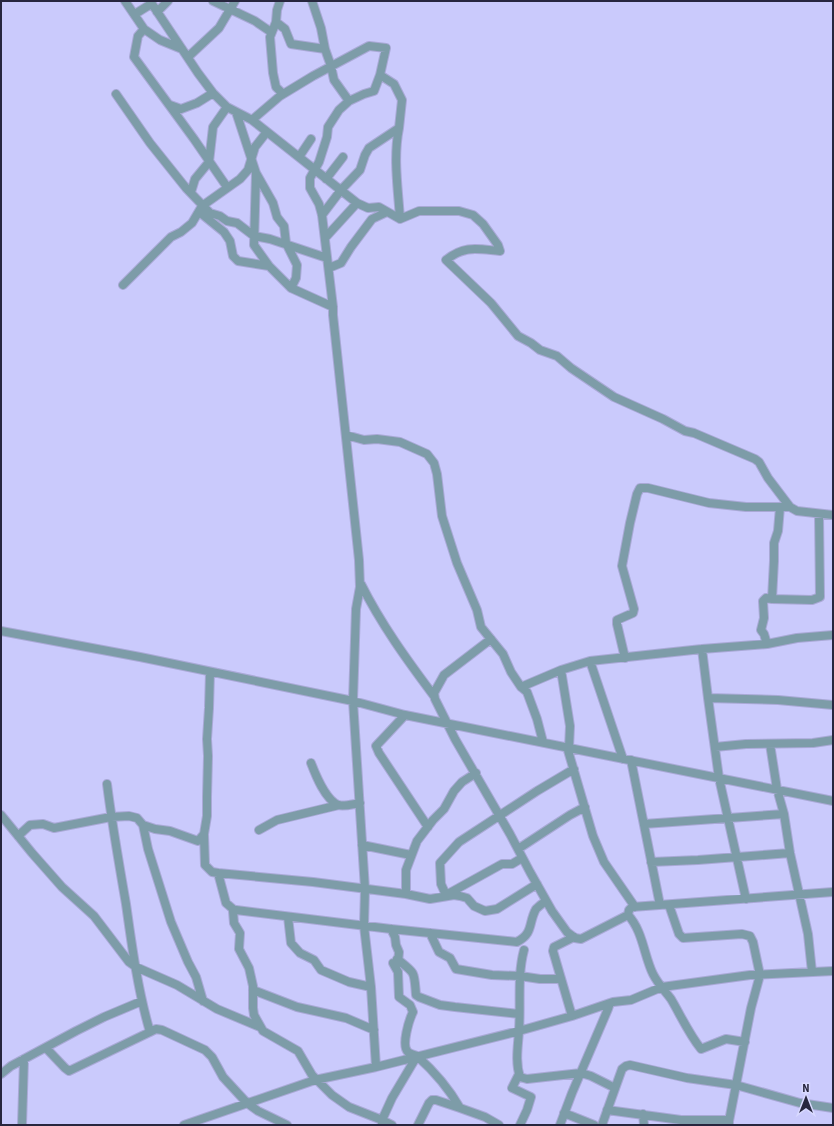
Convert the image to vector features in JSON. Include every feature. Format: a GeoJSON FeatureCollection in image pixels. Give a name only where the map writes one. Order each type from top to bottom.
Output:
{"type":"FeatureCollection","features":[{"type":"Feature","properties":{"kind":"street"},"geometry":{"type":"LineString","coordinates":[[125,1],[135,14],[144,30],[160,40],[182,49]]}},
{"type":"Feature","properties":{"kind":"street"},"geometry":{"type":"LineString","coordinates":[[157,12],[168,1]]}},
{"type":"Feature","properties":{"kind":"street"},"geometry":{"type":"LineString","coordinates":[[213,1],[255,21],[271,32]]}},
{"type":"Feature","properties":{"kind":"street"},"geometry":{"type":"LineString","coordinates":[[188,57],[219,28],[235,1]]}},
{"type":"Feature","properties":{"kind":"street"},"geometry":{"type":"LineString","coordinates":[[280,1],[277,10],[276,22],[270,37],[273,73],[276,87],[283,94]]}},
{"type":"Feature","properties":{"kind":"street"},"geometry":{"type":"LineString","coordinates":[[312,1],[321,28],[325,49],[334,80],[349,101]]}},
{"type":"Feature","properties":{"kind":"street"},"geometry":{"type":"LineString","coordinates":[[135,14],[150,3],[213,93],[227,107],[252,120],[266,133],[357,203],[368,208],[379,207],[400,219],[419,212],[459,211],[473,215],[483,224],[498,245],[500,251],[469,249],[456,253],[446,260],[491,303],[518,336],[540,350],[557,356],[571,368],[614,397],[663,419],[685,431],[694,433],[759,462],[768,478],[790,507],[797,511],[833,515]]}},
{"type":"Feature","properties":{"kind":"street"},"geometry":{"type":"LineString","coordinates":[[276,22],[285,29],[292,44],[325,49]]}},
{"type":"Feature","properties":{"kind":"street"},"geometry":{"type":"LineString","coordinates":[[144,30],[138,36],[134,57],[170,105],[227,187]]}},
{"type":"Feature","properties":{"kind":"street"},"geometry":{"type":"LineString","coordinates":[[252,120],[283,94],[331,66],[369,46],[386,48],[380,75],[374,91],[349,101],[339,110],[328,127],[327,137],[315,170],[310,178],[310,188],[322,214],[329,268],[359,560],[360,583],[356,608],[353,701],[365,889],[364,926],[371,987],[376,1067]]}},
{"type":"Feature","properties":{"kind":"street"},"geometry":{"type":"LineString","coordinates":[[380,75],[394,84],[402,100],[396,141],[395,163],[400,219]]}},
{"type":"Feature","properties":{"kind":"street"},"geometry":{"type":"LineString","coordinates":[[170,105],[181,109],[197,103],[213,93]]}},
{"type":"Feature","properties":{"kind":"street"},"geometry":{"type":"LineString","coordinates":[[116,94],[150,143],[202,206],[210,213],[228,221],[237,223],[254,236],[286,244],[327,258]]}},
{"type":"Feature","properties":{"kind":"street"},"geometry":{"type":"LineString","coordinates":[[191,192],[195,179],[209,162],[213,127],[227,107]]}},
{"type":"Feature","properties":{"kind":"street"},"geometry":{"type":"LineString","coordinates":[[236,112],[256,173],[273,203],[277,216],[284,226],[286,244],[297,265],[296,278],[292,288]]}},
{"type":"Feature","properties":{"kind":"street"},"geometry":{"type":"LineString","coordinates":[[322,214],[341,190],[360,170],[365,154],[369,148],[399,128]]}},
{"type":"Feature","properties":{"kind":"street"},"geometry":{"type":"LineString","coordinates":[[123,286],[171,237],[181,232],[192,222],[202,206],[240,179],[248,170],[256,146],[266,133]]}},
{"type":"Feature","properties":{"kind":"street"},"geometry":{"type":"LineString","coordinates":[[299,157],[311,139]]}},
{"type":"Feature","properties":{"kind":"street"},"geometry":{"type":"LineString","coordinates":[[326,179],[343,157]]}},
{"type":"Feature","properties":{"kind":"street"},"geometry":{"type":"LineString","coordinates":[[256,173],[254,245],[269,266],[292,288],[333,307]]}},
{"type":"Feature","properties":{"kind":"street"},"geometry":{"type":"LineString","coordinates":[[325,238],[357,203]]}},
{"type":"Feature","properties":{"kind":"street"},"geometry":{"type":"LineString","coordinates":[[202,206],[203,215],[224,232],[230,241],[233,256],[238,261],[269,266]]}},
{"type":"Feature","properties":{"kind":"street"},"geometry":{"type":"LineString","coordinates":[[329,268],[341,263],[372,219],[387,212]]}},
{"type":"Feature","properties":{"kind":"street"},"geometry":{"type":"LineString","coordinates":[[346,435],[364,440],[377,439],[400,442],[427,454],[434,463],[437,474],[442,516],[450,544],[477,610],[481,627],[503,654],[511,672],[521,687],[527,692],[537,719],[543,742]]}},
{"type":"Feature","properties":{"kind":"street"},"geometry":{"type":"LineString","coordinates":[[625,658],[617,620],[633,613],[634,609],[622,566],[630,523],[637,494],[640,488],[648,488],[709,503],[746,507],[790,507]]}},
{"type":"Feature","properties":{"kind":"street"},"geometry":{"type":"LineString","coordinates":[[772,599],[774,543],[778,531],[780,507]]}},
{"type":"Feature","properties":{"kind":"street"},"geometry":{"type":"LineString","coordinates":[[767,644],[761,630],[764,618],[764,610],[762,605],[766,598],[812,600],[820,596],[819,514]]}},
{"type":"Feature","properties":{"kind":"street"},"geometry":{"type":"LineString","coordinates":[[360,583],[374,610],[411,666],[434,696],[447,724],[500,815],[546,900],[567,932],[574,937],[581,939],[628,915],[630,908],[635,907],[833,892]]}},
{"type":"Feature","properties":{"kind":"street"},"geometry":{"type":"LineString","coordinates":[[1,631],[140,657],[353,701],[404,715],[447,724],[833,801]]}},
{"type":"Feature","properties":{"kind":"street"},"geometry":{"type":"LineString","coordinates":[[521,687],[561,670],[590,661],[702,649],[767,644],[797,638],[833,635]]}},
{"type":"Feature","properties":{"kind":"street"},"geometry":{"type":"LineString","coordinates":[[434,696],[436,686],[444,675],[491,639]]}},
{"type":"Feature","properties":{"kind":"street"},"geometry":{"type":"LineString","coordinates":[[702,649],[719,778],[746,899]]}},
{"type":"Feature","properties":{"kind":"street"},"geometry":{"type":"LineString","coordinates":[[590,661],[627,759],[652,862],[665,905],[679,934],[683,938],[742,934],[750,936],[753,942],[760,975],[751,1008],[746,1042],[729,1123],[681,1120],[607,1110]]}},
{"type":"Feature","properties":{"kind":"street"},"geometry":{"type":"LineString","coordinates":[[561,670],[570,726],[568,748],[593,836],[604,862],[635,907]]}},
{"type":"Feature","properties":{"kind":"street"},"geometry":{"type":"LineString","coordinates":[[210,672],[207,739],[207,803],[204,834],[205,865],[208,870],[218,873],[306,881],[406,894],[430,899],[454,895],[468,898],[474,906],[485,911],[497,910],[537,884]]}},
{"type":"Feature","properties":{"kind":"street"},"geometry":{"type":"LineString","coordinates":[[708,698],[778,700],[833,705]]}},
{"type":"Feature","properties":{"kind":"street"},"geometry":{"type":"LineString","coordinates":[[404,715],[376,746],[379,753],[428,827]]}},
{"type":"Feature","properties":{"kind":"street"},"geometry":{"type":"LineString","coordinates":[[715,748],[746,744],[813,743],[833,740]]}},
{"type":"Feature","properties":{"kind":"street"},"geometry":{"type":"LineString","coordinates":[[770,744],[777,789],[784,814],[790,853],[808,934],[812,972]]}},
{"type":"Feature","properties":{"kind":"street"},"geometry":{"type":"LineString","coordinates":[[311,764],[320,785],[333,801],[339,805]]}},
{"type":"Feature","properties":{"kind":"street"},"geometry":{"type":"LineString","coordinates":[[443,896],[440,863],[459,842],[574,769]]}},
{"type":"Feature","properties":{"kind":"street"},"geometry":{"type":"LineString","coordinates":[[406,894],[406,870],[417,842],[444,809],[454,791],[462,782],[476,773]]}},
{"type":"Feature","properties":{"kind":"street"},"geometry":{"type":"LineString","coordinates":[[107,784],[111,817],[136,967],[142,1001],[150,1032]]}},
{"type":"Feature","properties":{"kind":"street"},"geometry":{"type":"LineString","coordinates":[[259,830],[277,820],[339,805],[347,806],[360,803]]}},
{"type":"Feature","properties":{"kind":"street"},"geometry":{"type":"LineString","coordinates":[[518,849],[570,814],[585,807]]}},
{"type":"Feature","properties":{"kind":"street"},"geometry":{"type":"LineString","coordinates":[[644,824],[784,814]]}},
{"type":"Feature","properties":{"kind":"street"},"geometry":{"type":"LineString","coordinates":[[1,815],[62,887],[94,916],[128,962],[177,985],[217,1009],[260,1026]]}},
{"type":"Feature","properties":{"kind":"street"},"geometry":{"type":"LineString","coordinates":[[18,836],[30,825],[43,824],[54,828],[111,817],[129,816],[137,818],[143,825],[148,849],[171,922],[196,977],[203,1001]]}},
{"type":"Feature","properties":{"kind":"street"},"geometry":{"type":"LineString","coordinates":[[143,825],[170,831],[198,841],[204,834]]}},
{"type":"Feature","properties":{"kind":"street"},"geometry":{"type":"LineString","coordinates":[[362,845],[411,855]]}},
{"type":"Feature","properties":{"kind":"street"},"geometry":{"type":"LineString","coordinates":[[652,862],[790,853]]}},
{"type":"Feature","properties":{"kind":"street"},"geometry":{"type":"LineString","coordinates":[[443,896],[502,864],[512,864],[522,858]]}},
{"type":"Feature","properties":{"kind":"street"},"geometry":{"type":"LineString","coordinates":[[218,873],[226,903],[233,909],[234,924],[240,933],[239,949],[249,968],[253,990],[254,1015],[263,1031],[298,1051],[312,1075],[332,1095],[349,1107],[382,1123],[392,1125]]}},
{"type":"Feature","properties":{"kind":"street"},"geometry":{"type":"LineString","coordinates":[[233,911],[236,910],[391,930],[517,942],[524,938],[531,928],[536,910],[546,900]]}},
{"type":"Feature","properties":{"kind":"street"},"geometry":{"type":"LineString","coordinates":[[628,915],[635,926],[654,976],[701,1049],[726,1039],[746,1042]]}},
{"type":"Feature","properties":{"kind":"street"},"geometry":{"type":"LineString","coordinates":[[288,917],[291,943],[300,953],[314,960],[321,970],[349,982],[371,987]]}},
{"type":"Feature","properties":{"kind":"street"},"geometry":{"type":"LineString","coordinates":[[391,930],[398,948],[398,963],[393,963],[398,972],[399,997],[410,1005],[412,1012],[409,1019],[405,1046],[408,1052],[417,1056],[443,1082],[460,1108]]}},
{"type":"Feature","properties":{"kind":"street"},"geometry":{"type":"LineString","coordinates":[[430,933],[439,952],[450,958],[456,969],[492,975],[520,976],[540,979],[560,978]]}},
{"type":"Feature","properties":{"kind":"street"},"geometry":{"type":"LineString","coordinates":[[572,1016],[553,951],[554,947],[574,937]]}},
{"type":"Feature","properties":{"kind":"street"},"geometry":{"type":"LineString","coordinates":[[520,1125],[531,1097],[512,1088],[519,1074],[516,1049],[520,1014],[520,976],[524,950]]}},
{"type":"Feature","properties":{"kind":"street"},"geometry":{"type":"LineString","coordinates":[[398,959],[413,971],[415,976],[416,995],[419,997],[455,1007],[520,1014]]}},
{"type":"Feature","properties":{"kind":"street"},"geometry":{"type":"LineString","coordinates":[[184,1125],[316,1080],[376,1067],[519,1031],[572,1016],[613,1002],[631,1000],[662,987],[760,975],[833,970]]}},
{"type":"Feature","properties":{"kind":"street"},"geometry":{"type":"LineString","coordinates":[[253,990],[297,1007],[346,1018],[374,1030]]}},
{"type":"Feature","properties":{"kind":"street"},"geometry":{"type":"LineString","coordinates":[[1,1074],[11,1066],[97,1020],[142,1001]]}},
{"type":"Feature","properties":{"kind":"street"},"geometry":{"type":"LineString","coordinates":[[560,1125],[610,1003]]}},
{"type":"Feature","properties":{"kind":"street"},"geometry":{"type":"LineString","coordinates":[[46,1048],[69,1071],[156,1029],[162,1030],[205,1050],[212,1057],[222,1077],[247,1104],[269,1117],[287,1125]]}},
{"type":"Feature","properties":{"kind":"street"},"geometry":{"type":"LineString","coordinates":[[382,1123],[392,1098],[417,1056]]}},
{"type":"Feature","properties":{"kind":"street"},"geometry":{"type":"LineString","coordinates":[[22,1125],[24,1059]]}},
{"type":"Feature","properties":{"kind":"street"},"geometry":{"type":"LineString","coordinates":[[602,1125],[622,1069],[630,1065],[687,1078],[736,1086],[800,1103],[833,1108]]}},
{"type":"Feature","properties":{"kind":"street"},"geometry":{"type":"LineString","coordinates":[[519,1074],[522,1078],[527,1079],[581,1073],[591,1076],[615,1088]]}},
{"type":"Feature","properties":{"kind":"street"},"geometry":{"type":"LineString","coordinates":[[418,1125],[432,1100],[436,1100],[485,1117],[499,1125]]}},
{"type":"Feature","properties":{"kind":"street"},"geometry":{"type":"LineString","coordinates":[[564,1113],[594,1125]]}},
{"type":"Feature","properties":{"kind":"street"},"geometry":{"type":"LineString","coordinates":[[643,1114],[644,1125]]}}]}
